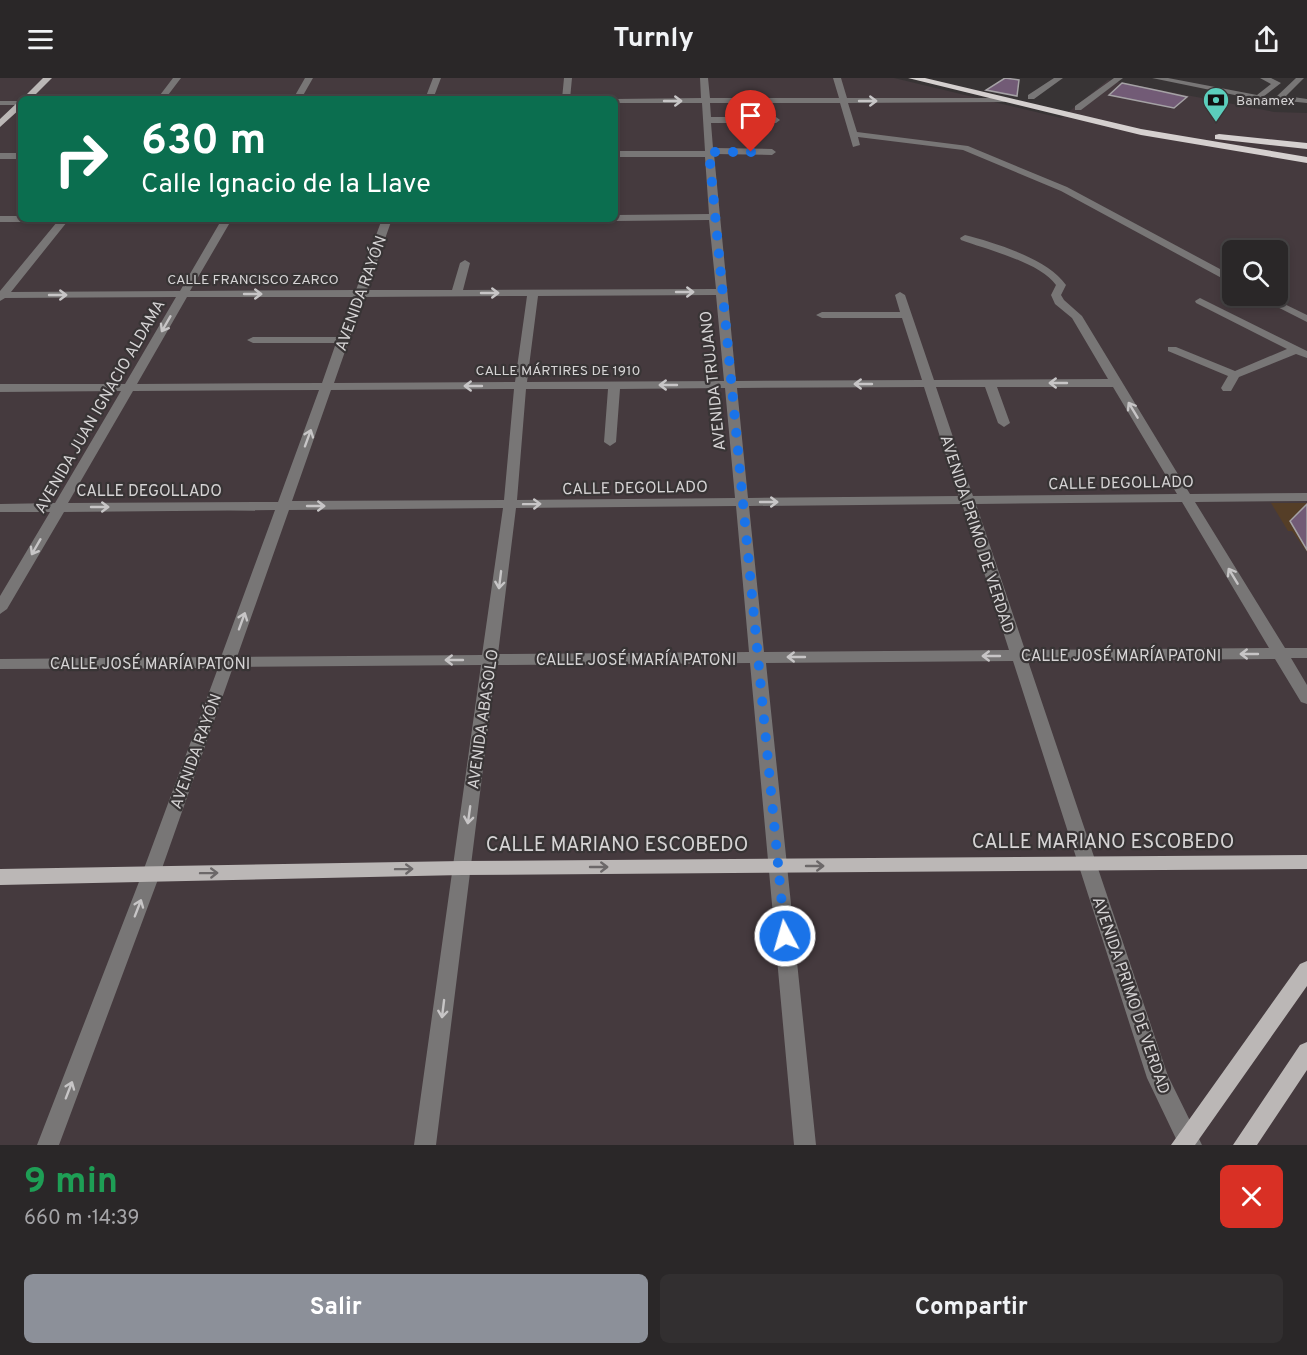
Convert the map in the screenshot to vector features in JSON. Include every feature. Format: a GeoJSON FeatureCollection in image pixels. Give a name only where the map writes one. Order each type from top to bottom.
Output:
{"type":"FeatureCollection","features":[{"type":"Feature","properties":{"kind":"highway"},"geometry":{"type":"LineString","coordinates":[[913,78],[1160,135],[1307,160]]}},
{"type":"Feature","properties":{"kind":"highway"},"geometry":{"type":"LineString","coordinates":[[948,78],[1209,136],[1307,152]]}},
{"type":"Feature","properties":{"kind":"highway"},"geometry":{"type":"LineString","coordinates":[[931,82],[954,84],[1000,95],[1031,98]]}},
{"type":"Feature","properties":{"kind":"highway"},"geometry":{"type":"LineString","coordinates":[[1209,136],[1241,137],[1307,146]]}},
{"type":"Feature","properties":{"kind":"main road"},"geometry":{"type":"LineString","coordinates":[[29,96],[48,78]]}},
{"type":"Feature","properties":{"kind":"main road"},"geometry":{"type":"LineString","coordinates":[[0,124],[18,107]]}},
{"type":"Feature","properties":{"kind":"main road","name":"CALLE MARIANO ESCOBEDO"},"geometry":{"type":"LineString","coordinates":[[0,877],[462,868],[1307,862]]}},
{"type":"Feature","properties":{"kind":"main road"},"geometry":{"type":"LineString","coordinates":[[1186,1142],[1307,970]]}},
{"type":"Feature","properties":{"kind":"main road"},"geometry":{"type":"LineString","coordinates":[[1244,1145],[1307,1052]]}},
{"type":"Feature","properties":{"kind":"street"},"geometry":{"type":"LineString","coordinates":[[162,96],[177,78]]}},
{"type":"Feature","properties":{"kind":"street"},"geometry":{"type":"LineString","coordinates":[[299,96],[309,78]]}},
{"type":"Feature","properties":{"kind":"street"},"geometry":{"type":"LineString","coordinates":[[430,96],[437,78]]}},
{"type":"Feature","properties":{"kind":"street"},"geometry":{"type":"LineString","coordinates":[[566,96],[568,78]]}},
{"type":"Feature","properties":{"kind":"street","name":"AVENIDA TRUJANO"},"geometry":{"type":"LineString","coordinates":[[704,78],[721,292],[805,1145]]}},
{"type":"Feature","properties":{"kind":"street"},"geometry":{"type":"LineString","coordinates":[[837,78],[856,145]]}},
{"type":"Feature","properties":{"kind":"street"},"geometry":{"type":"LineString","coordinates":[[1031,98],[1059,78]]}},
{"type":"Feature","properties":{"kind":"street"},"geometry":{"type":"LineString","coordinates":[[1077,108],[1119,78]]}},
{"type":"Feature","properties":{"kind":"street"},"geometry":{"type":"LineString","coordinates":[[1156,78],[1259,98],[1276,82],[1264,78]]}},
{"type":"Feature","properties":{"kind":"street"},"geometry":{"type":"LineString","coordinates":[[1300,78],[1281,99],[1307,101]]}},
{"type":"Feature","properties":{"kind":"street"},"geometry":{"type":"LineString","coordinates":[[618,101],[1004,100]]}},
{"type":"Feature","properties":{"kind":"street"},"geometry":{"type":"LineString","coordinates":[[0,103],[18,104]]}},
{"type":"Feature","properties":{"kind":"street"},"geometry":{"type":"LineString","coordinates":[[706,120],[776,120]]}},
{"type":"Feature","properties":{"kind":"street"},"geometry":{"type":"LineString","coordinates":[[853,134],[965,148],[1064,189],[1222,274]]}},
{"type":"Feature","properties":{"kind":"street"},"geometry":{"type":"LineString","coordinates":[[618,154],[772,152]]}},
{"type":"Feature","properties":{"kind":"street"},"geometry":{"type":"LineString","coordinates":[[0,156],[18,156]]}},
{"type":"Feature","properties":{"kind":"street"},"geometry":{"type":"LineString","coordinates":[[618,218],[714,217]]}},
{"type":"Feature","properties":{"kind":"street"},"geometry":{"type":"LineString","coordinates":[[0,219],[18,219]]}},
{"type":"Feature","properties":{"kind":"street"},"geometry":{"type":"LineString","coordinates":[[1,296],[62,222]]}},
{"type":"Feature","properties":{"kind":"street","name":"AVENIDA JUAN IGNACIO ALDAMA"},"geometry":{"type":"LineString","coordinates":[[0,609],[225,222]]}},
{"type":"Feature","properties":{"kind":"street","name":"AVENIDA RAYÓN"},"geometry":{"type":"LineString","coordinates":[[48,1145],[151,874],[386,222]]}},
{"type":"Feature","properties":{"kind":"street"},"geometry":{"type":"LineString","coordinates":[[965,238],[1042,268],[1059,280],[1061,285],[1056,295],[1064,307],[1076,316],[1307,699]]}},
{"type":"Feature","properties":{"kind":"street"},"geometry":{"type":"LineString","coordinates":[[457,293],[465,263]]}},
{"type":"Feature","properties":{"kind":"street","name":"CALLE FRANCISCO ZARCO"},"geometry":{"type":"LineString","coordinates":[[1,296],[721,292]]}},
{"type":"Feature","properties":{"kind":"street","name":"AVENIDA ABASOLO"},"geometry":{"type":"LineString","coordinates":[[426,1145],[510,504],[520,386],[533,293]]}},
{"type":"Feature","properties":{"kind":"street","name":"AVENIDA PRIMO DE VERDAD"},"geometry":{"type":"LineString","coordinates":[[900,295],[1158,1078],[1186,1142]]}},
{"type":"Feature","properties":{"kind":"street"},"geometry":{"type":"LineString","coordinates":[[1200,300],[1302,352]]}},
{"type":"Feature","properties":{"kind":"street"},"geometry":{"type":"LineString","coordinates":[[1282,306],[1307,319]]}},
{"type":"Feature","properties":{"kind":"street"},"geometry":{"type":"LineString","coordinates":[[822,315],[907,315]]}},
{"type":"Feature","properties":{"kind":"street"},"geometry":{"type":"LineString","coordinates":[[254,340],[343,340]]}},
{"type":"Feature","properties":{"kind":"street"},"geometry":{"type":"LineString","coordinates":[[1172,350],[1235,375]]}},
{"type":"Feature","properties":{"kind":"street"},"geometry":{"type":"LineString","coordinates":[[1227,388],[1235,375],[1302,352]]}},
{"type":"Feature","properties":{"kind":"street"},"geometry":{"type":"LineString","coordinates":[[989,383],[1004,423]]}},
{"type":"Feature","properties":{"kind":"street","name":"CALLE MÁRTIRES DE 1910"},"geometry":{"type":"LineString","coordinates":[[0,388],[1116,383]]}},
{"type":"Feature","properties":{"kind":"street"},"geometry":{"type":"LineString","coordinates":[[610,442],[614,385]]}},
{"type":"Feature","properties":{"kind":"street","name":"CALLE DEGOLLADO"},"geometry":{"type":"LineString","coordinates":[[0,508],[1307,496]]}},
{"type":"Feature","properties":{"kind":"street","name":"CALLE JOSÉ MARÍA PATONI"},"geometry":{"type":"LineString","coordinates":[[0,664],[1307,653]]}},
{"type":"Feature","properties":{"kind":"shaded area"},"geometry":{"type":"Polygon","coordinates":[[[0,78],[894,78],[1061,118],[1108,80],[1274,112],[1307,113],[1307,1145],[0,1145],[0,78]]]}},
{"type":"Feature","properties":{"kind":"shaded area"},"geometry":{"type":"Polygon","coordinates":[[[1271,503],[1307,503],[1307,552],[1292,531],[1288,531],[1271,503]]]}},
{"type":"Feature","properties":{"kind":"building"},"geometry":{"type":"Polygon","coordinates":[[[1005,78],[1019,80],[1017,96],[986,90],[1005,78]]]}},
{"type":"Feature","properties":{"kind":"building"},"geometry":{"type":"Polygon","coordinates":[[[1122,83],[1187,97],[1174,108],[1109,95],[1122,83]]]}},
{"type":"Feature","properties":{"kind":"building"},"geometry":{"type":"Polygon","coordinates":[[[1307,504],[1307,550],[1290,521],[1307,504]]]}},
{"type":"Feature","properties":{"kind":"place","name":"Banamex"},"geometry":{"type":"Point","coordinates":[1216,123]}},
{"type":"Feature","properties":{"kind":"route"},"geometry":{"type":"LineString","coordinates":[[751,152],[709,152],[785,936]]}}]}
